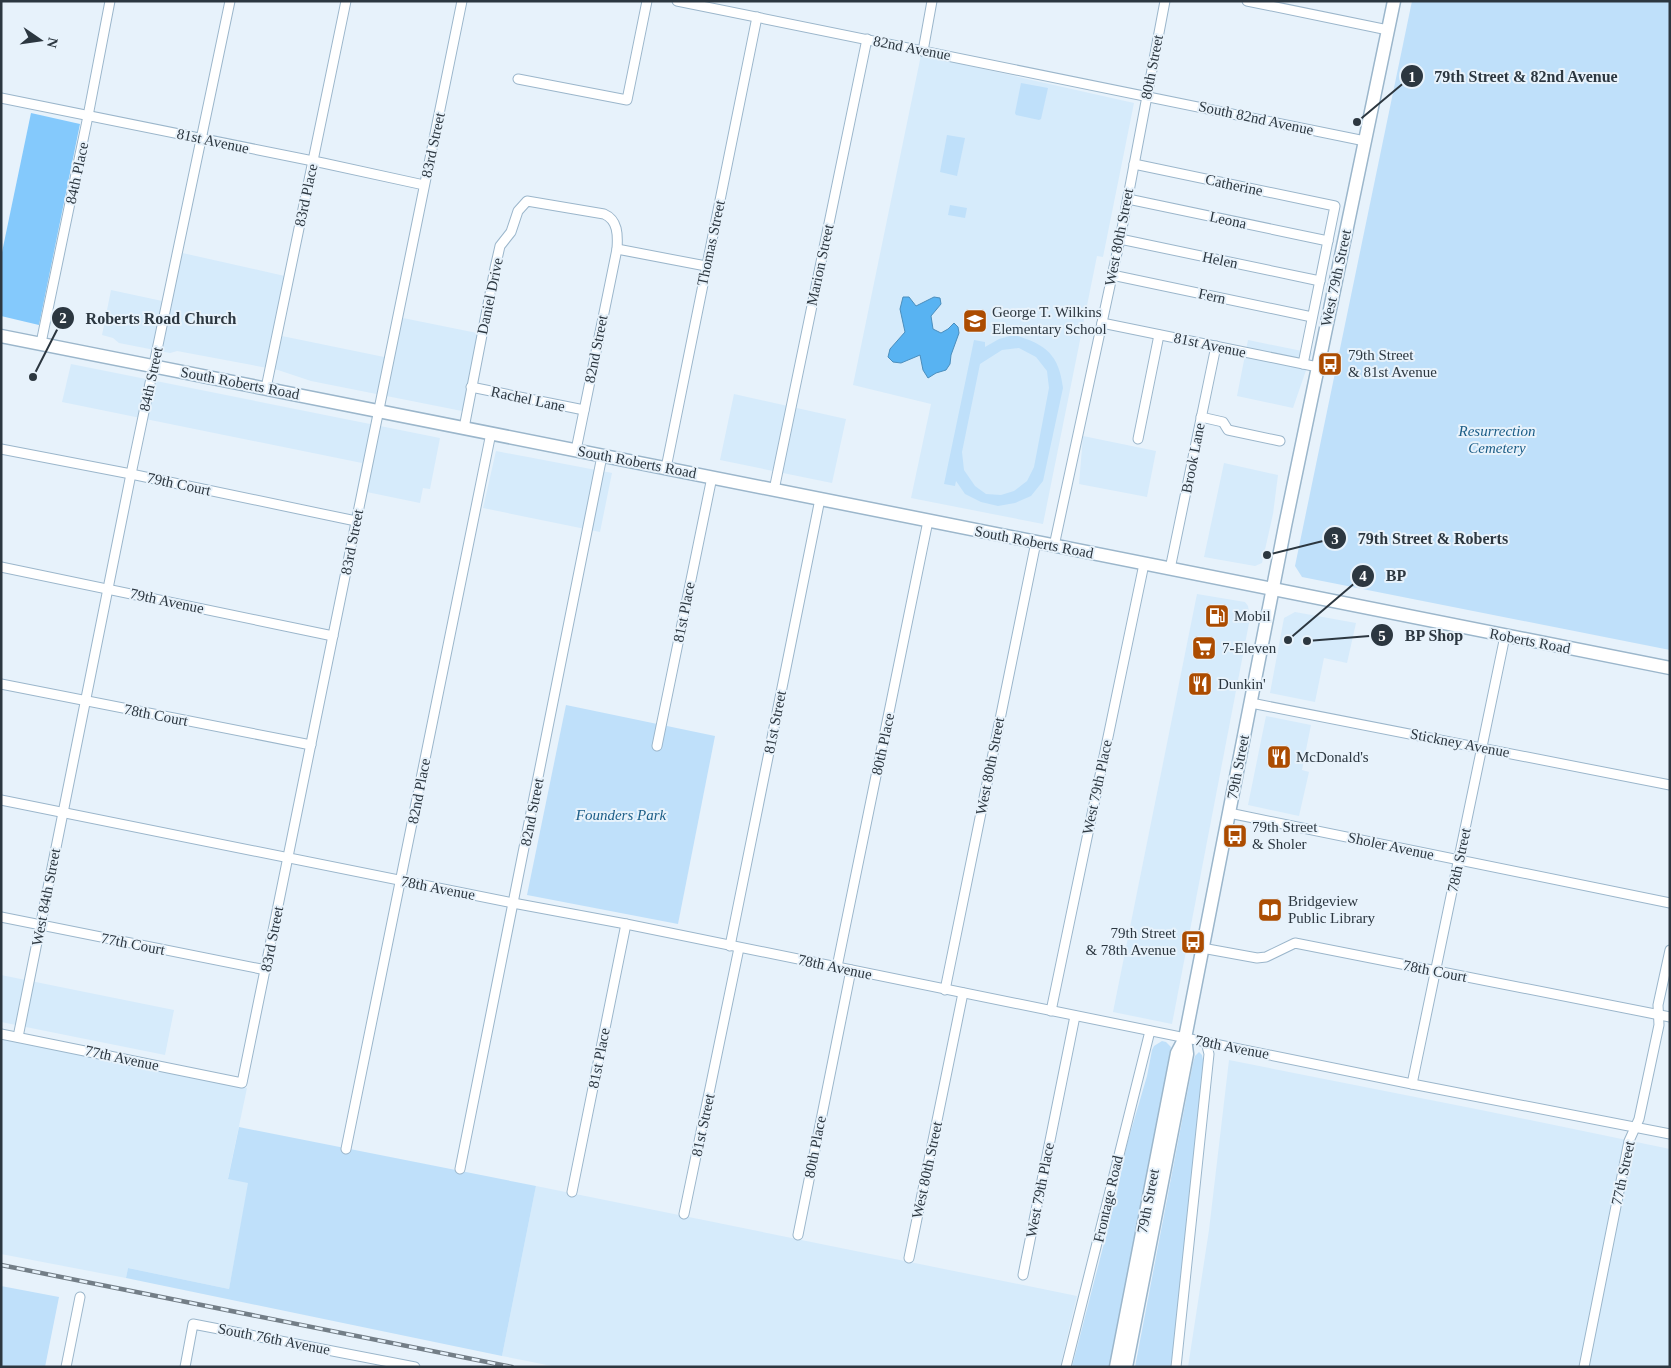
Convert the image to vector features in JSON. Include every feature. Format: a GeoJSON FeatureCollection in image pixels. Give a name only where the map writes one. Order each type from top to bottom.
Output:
{"type":"FeatureCollection","features":[{"type":"Feature","properties":{"kind":"main road","name":"West 79th Street"},"geometry":{"type":"LineString","coordinates":[[1250,703],[1394,1]]}},
{"type":"Feature","properties":{"kind":"main road","name":"South Roberts Road"},"geometry":{"type":"LineString","coordinates":[[1,336],[1273,590]]}},
{"type":"Feature","properties":{"kind":"main road","name":"Roberts Road"},"geometry":{"type":"LineString","coordinates":[[1273,590],[1670,668]]}},
{"type":"Feature","properties":{"kind":"main road","name":"79th Street"},"geometry":{"type":"LineString","coordinates":[[1116,1367],[1177,1053],[1185,1038],[1250,703]]}},
{"type":"Feature","properties":{"kind":"main road","name":"79th Street"},"geometry":{"type":"LineString","coordinates":[[1126,1367],[1187,1054],[1185,1038]]}},
{"type":"Feature","properties":{"kind":"street","name":"84th Place"},"geometry":{"type":"LineString","coordinates":[[41,343],[110,1]]}},
{"type":"Feature","properties":{"kind":"street","name":"84th Street"},"geometry":{"type":"LineString","coordinates":[[75,756],[131,474],[230,1]]}},
{"type":"Feature","properties":{"kind":"street","name":"83rd Place"},"geometry":{"type":"LineString","coordinates":[[266,388],[346,1]]}},
{"type":"Feature","properties":{"kind":"street","name":"83rd Street"},"geometry":{"type":"LineString","coordinates":[[242,1083],[462,1]]}},
{"type":"Feature","properties":{"kind":"street"},"geometry":{"type":"LineString","coordinates":[[518,79],[628,100],[647,1]]}},
{"type":"Feature","properties":{"kind":"street","name":"82nd Avenue"},"geometry":{"type":"LineString","coordinates":[[677,1],[1147,96]]}},
{"type":"Feature","properties":{"kind":"street"},"geometry":{"type":"LineString","coordinates":[[923,51],[932,1]]}},
{"type":"Feature","properties":{"kind":"street","name":"80th Street"},"geometry":{"type":"LineString","coordinates":[[1139,133],[1165,1]]}},
{"type":"Feature","properties":{"kind":"street"},"geometry":{"type":"LineString","coordinates":[[1247,1],[1388,30]]}},
{"type":"Feature","properties":{"kind":"street","name":"Thomas Street"},"geometry":{"type":"LineString","coordinates":[[666,468],[757,17]]}},
{"type":"Feature","properties":{"kind":"street","name":"Marion Street"},"geometry":{"type":"LineString","coordinates":[[774,490],[867,39]]}},
{"type":"Feature","properties":{"kind":"street","name":"South 82nd Avenue"},"geometry":{"type":"LineString","coordinates":[[1147,96],[1365,141]]}},
{"type":"Feature","properties":{"kind":"street","name":"81st Avenue"},"geometry":{"type":"LineString","coordinates":[[1,98],[424,185]]}},
{"type":"Feature","properties":{"kind":"street","name":"West 80th Street"},"geometry":{"type":"LineString","coordinates":[[1054,546],[1120,239],[1139,133]]}},
{"type":"Feature","properties":{"kind":"street","name":"Catherine"},"geometry":{"type":"LineString","coordinates":[[1134,164],[1335,206],[1328,241]]}},
{"type":"Feature","properties":{"kind":"street","name":"Leona"},"geometry":{"type":"LineString","coordinates":[[1128,199],[1328,241]]}},
{"type":"Feature","properties":{"kind":"street","name":"Daniel Drive"},"geometry":{"type":"LineString","coordinates":[[464,428],[500,246],[511,232],[518,210],[527,201],[609,216],[617,229],[617,249]]}},
{"type":"Feature","properties":{"kind":"street","name":"Helen"},"geometry":{"type":"LineString","coordinates":[[1120,239],[1320,280]]}},
{"type":"Feature","properties":{"kind":"street"},"geometry":{"type":"LineString","coordinates":[[1303,364],[1328,241]]}},
{"type":"Feature","properties":{"kind":"street"},"geometry":{"type":"LineString","coordinates":[[617,249],[706,266]]}},
{"type":"Feature","properties":{"kind":"street","name":"82nd Street"},"geometry":{"type":"LineString","coordinates":[[576,450],[617,249]]}},
{"type":"Feature","properties":{"kind":"street","name":"Fern"},"geometry":{"type":"LineString","coordinates":[[1112,276],[1312,317]]}},
{"type":"Feature","properties":{"kind":"street","name":"81st Avenue"},"geometry":{"type":"LineString","coordinates":[[1102,323],[1318,368]]}},
{"type":"Feature","properties":{"kind":"street"},"geometry":{"type":"LineString","coordinates":[[1138,439],[1159,335]]}},
{"type":"Feature","properties":{"kind":"street","name":"Brook Lane"},"geometry":{"type":"LineString","coordinates":[[1170,569],[1216,346]]}},
{"type":"Feature","properties":{"kind":"street","name":"Rachel Lane"},"geometry":{"type":"LineString","coordinates":[[471,387],[584,410]]}},
{"type":"Feature","properties":{"kind":"street"},"geometry":{"type":"LineString","coordinates":[[1201,417],[1223,422],[1228,430],[1280,441]]}},
{"type":"Feature","properties":{"kind":"street","name":"82nd Place"},"geometry":{"type":"LineString","coordinates":[[346,1148],[491,433]]}},
{"type":"Feature","properties":{"kind":"street","name":"79th Court"},"geometry":{"type":"LineString","coordinates":[[1,449],[356,521]]}},
{"type":"Feature","properties":{"kind":"street","name":"82nd Street"},"geometry":{"type":"LineString","coordinates":[[460,1169],[602,456]]}},
{"type":"Feature","properties":{"kind":"street","name":"81st Place"},"geometry":{"type":"LineString","coordinates":[[657,746],[712,477]]}},
{"type":"Feature","properties":{"kind":"street","name":"81st Street"},"geometry":{"type":"LineString","coordinates":[[684,1214],[820,499]]}},
{"type":"Feature","properties":{"kind":"street","name":"80th Place"},"geometry":{"type":"LineString","coordinates":[[837,968],[928,521]]}},
{"type":"Feature","properties":{"kind":"street","name":"West 80th Street"},"geometry":{"type":"LineString","coordinates":[[945,990],[1036,542]]}},
{"type":"Feature","properties":{"kind":"street","name":"West 79th Place"},"geometry":{"type":"LineString","coordinates":[[1051,1011],[1144,564]]}},
{"type":"Feature","properties":{"kind":"street","name":"79th Avenue"},"geometry":{"type":"LineString","coordinates":[[1,566],[333,636]]}},
{"type":"Feature","properties":{"kind":"street","name":"78th Street"},"geometry":{"type":"LineString","coordinates":[[1412,1084],[1505,636]]}},
{"type":"Feature","properties":{"kind":"street","name":"78th Court"},"geometry":{"type":"LineString","coordinates":[[1,684],[311,745]]}},
{"type":"Feature","properties":{"kind":"street","name":"Stickney Avenue"},"geometry":{"type":"LineString","coordinates":[[1250,703],[1670,785]]}},
{"type":"Feature","properties":{"kind":"street","name":"West 84th Street"},"geometry":{"type":"LineString","coordinates":[[18,1037],[75,756]]}},
{"type":"Feature","properties":{"kind":"street","name":"78th Avenue"},"geometry":{"type":"LineString","coordinates":[[1,800],[626,924],[1412,1084],[1670,1134]]}},
{"type":"Feature","properties":{"kind":"street","name":"Sholer Avenue"},"geometry":{"type":"LineString","coordinates":[[1229,813],[1670,903]]}},
{"type":"Feature","properties":{"kind":"street","name":"77th Court"},"geometry":{"type":"LineString","coordinates":[[1,917],[266,970]]}},
{"type":"Feature","properties":{"kind":"street","name":"81st Place"},"geometry":{"type":"LineString","coordinates":[[572,1192],[626,924]]}},
{"type":"Feature","properties":{"kind":"street","name":"78th Court"},"geometry":{"type":"LineString","coordinates":[[1202,948],[1257,958],[1266,957],[1295,943],[1670,1017]]}},
{"type":"Feature","properties":{"kind":"street","name":"77th Street"},"geometry":{"type":"LineString","coordinates":[[1584,1367],[1629,1141],[1640,1119],[1659,1025],[1658,1005],[1670,950]]}},
{"type":"Feature","properties":{"kind":"street","name":"80th Place"},"geometry":{"type":"LineString","coordinates":[[798,1235],[851,970]]}},
{"type":"Feature","properties":{"kind":"street","name":"West 80th Street"},"geometry":{"type":"LineString","coordinates":[[909,1258],[963,993]]}},
{"type":"Feature","properties":{"kind":"street","name":"West 79th Place"},"geometry":{"type":"LineString","coordinates":[[1023,1275],[1075,1016]]}},
{"type":"Feature","properties":{"kind":"street","name":"Frontage Road"},"geometry":{"type":"LineString","coordinates":[[1066,1367],[1150,1031]]}},
{"type":"Feature","properties":{"kind":"street","name":"77th Avenue"},"geometry":{"type":"LineString","coordinates":[[1,1034],[242,1083]]}},
{"type":"Feature","properties":{"kind":"street"},"geometry":{"type":"LineString","coordinates":[[1176,1367],[1192,1230],[1209,1054],[1206,1042]]}},
{"type":"Feature","properties":{"kind":"street"},"geometry":{"type":"LineString","coordinates":[[66,1367],[80,1297]]}},
{"type":"Feature","properties":{"kind":"street","name":"South 76th Avenue"},"geometry":{"type":"LineString","coordinates":[[185,1367],[193,1324],[415,1367]]}},
{"type":"Feature","properties":{"kind":"shaded area","name":"George T. Wilkins Elementary School"},"geometry":{"type":"Polygon","coordinates":[[[921,55],[1134,103],[1103,257],[1097,256],[1043,524],[911,498],[931,404],[853,385],[921,55]]]}},
{"type":"Feature","properties":{"kind":"shaded area"},"geometry":{"type":"Polygon","coordinates":[[[31,113],[80,124],[39,325],[1,316],[1,257],[31,113]]]}},
{"type":"Feature","properties":{"kind":"shaded area"},"geometry":{"type":"Polygon","coordinates":[[[178,252],[289,277],[277,335],[389,358],[398,317],[482,334],[467,412],[311,381],[278,370],[177,351],[170,353],[119,343],[113,338],[102,335],[111,290],[167,302],[178,252]]]}},
{"type":"Feature","properties":{"kind":"shaded area"},"geometry":{"type":"Polygon","coordinates":[[[903,297],[909,297],[916,306],[934,297],[940,298],[941,304],[931,316],[933,329],[941,333],[954,323],[958,327],[959,333],[951,355],[950,364],[946,370],[928,378],[923,370],[920,355],[901,363],[893,362],[888,357],[890,349],[905,332],[900,309],[903,297]]]}},
{"type":"Feature","properties":{"kind":"shaded area"},"geometry":{"type":"Polygon","coordinates":[[[1248,340],[1312,353],[1293,408],[1237,396],[1248,340]]]}},
{"type":"Feature","properties":{"kind":"shaded area"},"geometry":{"type":"Polygon","coordinates":[[[71,364],[440,438],[430,489],[423,488],[420,503],[357,490],[362,463],[62,402],[71,364]]]}},
{"type":"Feature","properties":{"kind":"shaded area"},"geometry":{"type":"Polygon","coordinates":[[[734,394],[846,419],[832,483],[720,460],[734,394]]]}},
{"type":"Feature","properties":{"kind":"shaded area"},"geometry":{"type":"Polygon","coordinates":[[[1083,436],[1156,451],[1147,497],[1079,484],[1083,436]]]}},
{"type":"Feature","properties":{"kind":"shaded area"},"geometry":{"type":"Polygon","coordinates":[[[496,451],[612,473],[600,532],[483,508],[496,451]]]}},
{"type":"Feature","properties":{"kind":"shaded area"},"geometry":{"type":"Polygon","coordinates":[[[1224,463],[1278,475],[1273,514],[1262,563],[1255,566],[1204,557],[1224,463]]]}},
{"type":"Feature","properties":{"kind":"shaded area"},"geometry":{"type":"Polygon","coordinates":[[[1197,594],[1245,602],[1248,606],[1250,618],[1172,1024],[1113,1012],[1197,594]]]}},
{"type":"Feature","properties":{"kind":"shaded area"},"geometry":{"type":"Polygon","coordinates":[[[1295,612],[1356,623],[1347,663],[1324,658],[1315,702],[1270,693],[1284,618],[1295,612]]]}},
{"type":"Feature","properties":{"kind":"shaded area"},"geometry":{"type":"Polygon","coordinates":[[[1266,716],[1311,725],[1302,770],[1309,772],[1299,816],[1248,805],[1266,716]]]}},
{"type":"Feature","properties":{"kind":"shaded area"},"geometry":{"type":"Polygon","coordinates":[[[1,975],[174,1010],[165,1055],[1,1022],[1,975]]]}},
{"type":"Feature","properties":{"kind":"shaded area"},"geometry":{"type":"Polygon","coordinates":[[[1,1038],[247,1088],[228,1178],[249,1182],[229,1289],[128,1268],[126,1278],[1,1254],[1,1038]]]}},
{"type":"Feature","properties":{"kind":"shaded area"},"geometry":{"type":"Polygon","coordinates":[[[1229,1060],[1670,1149],[1670,1367],[1188,1367],[1209,1230],[1229,1060]]]}},
{"type":"Feature","properties":{"kind":"shaded area"},"geometry":{"type":"Polygon","coordinates":[[[536,1186],[1077,1296],[1060,1367],[557,1367],[502,1356],[536,1186]]]}},
{"type":"Feature","properties":{"kind":"green space","name":"Resurrection Cemetery"},"geometry":{"type":"Polygon","coordinates":[[[1412,1],[1670,1],[1670,650],[1302,577],[1295,566],[1412,1]]]}},
{"type":"Feature","properties":{"kind":"green space"},"geometry":{"type":"Polygon","coordinates":[[[1021,83],[1048,88],[1041,119],[1016,115],[1021,83]]]}},
{"type":"Feature","properties":{"kind":"green space"},"geometry":{"type":"Polygon","coordinates":[[[947,135],[965,138],[957,176],[940,172],[947,135]]]}},
{"type":"Feature","properties":{"kind":"green space"},"geometry":{"type":"Polygon","coordinates":[[[950,205],[967,208],[965,218],[948,215],[950,205]]]}},
{"type":"Feature","properties":{"kind":"green space"},"geometry":{"type":"Polygon","coordinates":[[[1014,335],[1034,342],[1049,352],[1058,367],[1063,388],[1043,481],[1031,496],[1015,503],[998,506],[981,502],[965,494],[956,481],[955,486],[944,484],[974,340],[985,342],[985,347],[999,339],[1014,335]],[[1019,348],[1002,350],[980,364],[962,452],[964,470],[975,486],[986,494],[1001,495],[1014,491],[1027,481],[1034,467],[1049,388],[1047,371],[1036,357],[1019,348]]]}},
{"type":"Feature","properties":{"kind":"green space","name":"Founders Park"},"geometry":{"type":"Polygon","coordinates":[[[566,705],[715,736],[678,924],[527,895],[566,705]]]}},
{"type":"Feature","properties":{"kind":"green space"},"geometry":{"type":"Polygon","coordinates":[[[1162,1041],[1171,1047],[1109,1367],[1072,1367],[1117,1193],[1127,1144],[1147,1076],[1152,1050],[1154,1046],[1162,1041]]]}},
{"type":"Feature","properties":{"kind":"green space"},"geometry":{"type":"Polygon","coordinates":[[[1199,1052],[1202,1055],[1204,1065],[1171,1367],[1135,1367],[1193,1063],[1195,1056],[1199,1052]]]}},
{"type":"Feature","properties":{"kind":"green space"},"geometry":{"type":"Polygon","coordinates":[[[239,1127],[536,1186],[502,1356],[126,1278],[128,1268],[229,1289],[248,1183],[228,1179],[239,1127]]]}},
{"type":"Feature","properties":{"kind":"green space"},"geometry":{"type":"Polygon","coordinates":[[[1,1286],[59,1297],[45,1367],[1,1367],[1,1286]]]}},
{"type":"Feature","properties":{"kind":"railway"},"geometry":{"type":"LineString","coordinates":[[1,1265],[512,1367]]}},
{"type":"Feature","properties":{"kind":"place","name":"79th Street & 82nd Avenue"},"geometry":{"type":"Point","coordinates":[1357,122]}},
{"type":"Feature","properties":{"kind":"place","name":"George T. Wilkins Elementary School"},"geometry":{"type":"Point","coordinates":[975,321]}},
{"type":"Feature","properties":{"kind":"place","name":"79th Street & 81st Avenue"},"geometry":{"type":"Point","coordinates":[1330,364]}},
{"type":"Feature","properties":{"kind":"place","name":"Roberts Road Church"},"geometry":{"type":"Point","coordinates":[33,377]}},
{"type":"Feature","properties":{"kind":"place","name":"79th Street & Roberts"},"geometry":{"type":"Point","coordinates":[1267,555]}},
{"type":"Feature","properties":{"kind":"place","name":"Mobil"},"geometry":{"type":"Point","coordinates":[1217,616]}},
{"type":"Feature","properties":{"kind":"place","name":"BP"},"geometry":{"type":"Point","coordinates":[1288,640]}},
{"type":"Feature","properties":{"kind":"place","name":"BP Shop"},"geometry":{"type":"Point","coordinates":[1307,641]}},
{"type":"Feature","properties":{"kind":"place","name":"7-Eleven"},"geometry":{"type":"Point","coordinates":[1204,648]}},
{"type":"Feature","properties":{"kind":"place","name":"Dunkin'"},"geometry":{"type":"Point","coordinates":[1200,684]}},
{"type":"Feature","properties":{"kind":"place","name":"McDonald's"},"geometry":{"type":"Point","coordinates":[1279,757]}},
{"type":"Feature","properties":{"kind":"place","name":"79th Street & Sholer"},"geometry":{"type":"Point","coordinates":[1235,836]}},
{"type":"Feature","properties":{"kind":"place","name":"Bridgeview Public Library"},"geometry":{"type":"Point","coordinates":[1270,910]}},
{"type":"Feature","properties":{"kind":"place","name":"79th Street & 78th Avenue"},"geometry":{"type":"Point","coordinates":[1193,942]}}]}
